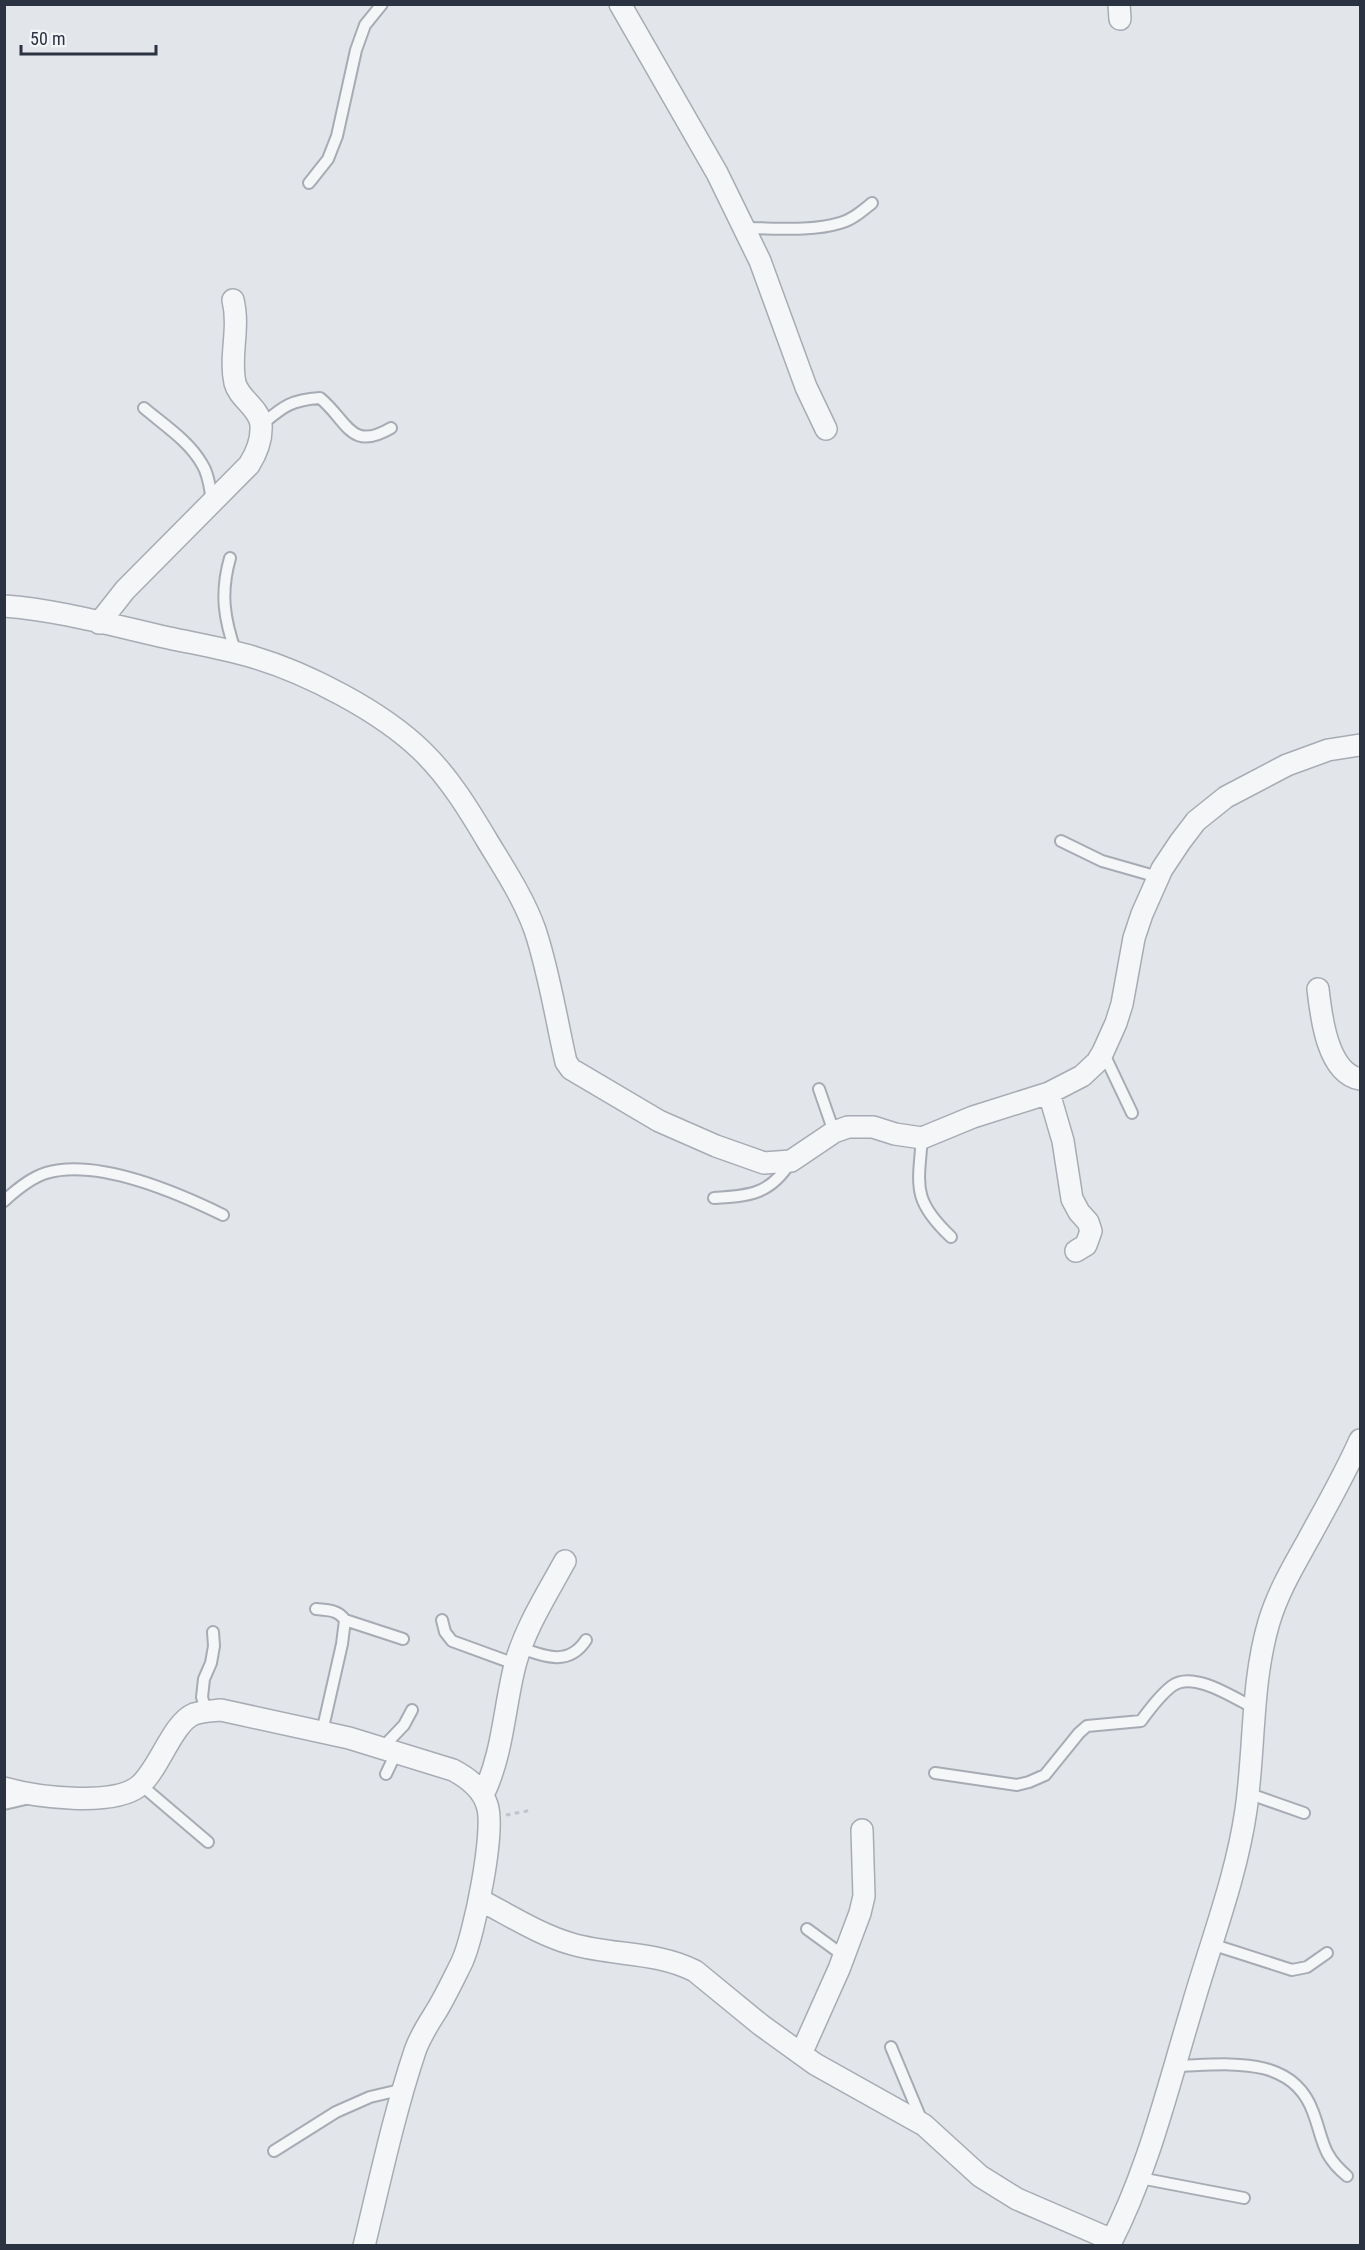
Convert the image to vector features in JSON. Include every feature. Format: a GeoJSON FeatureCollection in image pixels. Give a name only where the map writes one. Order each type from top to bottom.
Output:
{"type":"FeatureCollection","features":[{"type":"Feature","properties":{"kind":"street"},"geometry":{"type":"LineString","coordinates":[[620,4],[717,173],[760,261],[806,387],[826,429]]}},
{"type":"Feature","properties":{"kind":"street"},"geometry":{"type":"LineString","coordinates":[[99,623],[125,590],[255,457],[261,425],[258,417],[239,393],[235,382],[233,362],[237,315],[233,300]]}},
{"type":"Feature","properties":{"kind":"street"},"geometry":{"type":"LineString","coordinates":[[4,606],[99,623],[236,653],[278,665],[365,708],[402,735],[421,750],[440,770],[471,813],[524,905],[535,930],[566,1062],[571,1069],[660,1121],[716,1146],[764,1163],[791,1161],[834,1132],[848,1127],[873,1127],[895,1134],[922,1138],[973,1117],[1049,1093],[1082,1076],[1097,1062],[1103,1052],[1119,1014],[1131,965],[1134,938],[1142,914],[1158,877],[1179,842],[1197,821],[1226,797],[1311,755],[1360,745]]}},
{"type":"Feature","properties":{"kind":"street"},"geometry":{"type":"LineString","coordinates":[[1318,989],[1324,1035],[1341,1066],[1354,1077],[1360,1078]]}},
{"type":"Feature","properties":{"kind":"street"},"geometry":{"type":"LineString","coordinates":[[1049,1093],[1064,1148],[1072,1199],[1088,1222],[1091,1231],[1086,1245],[1076,1251]]}},
{"type":"Feature","properties":{"kind":"street"},"geometry":{"type":"LineString","coordinates":[[480,1900],[551,1937],[571,1944],[599,1951],[653,1956],[684,1965],[705,1978],[761,2025],[815,2064],[924,2125],[980,2175],[1004,2191],[1110,2243],[1140,2178],[1240,1842],[1262,1649],[1277,1597],[1360,1440]]}},
{"type":"Feature","properties":{"kind":"street"},"geometry":{"type":"LineString","coordinates":[[483,1795],[494,1770],[518,1656],[538,1609],[565,1561]]}},
{"type":"Feature","properties":{"kind":"street"},"geometry":{"type":"LineString","coordinates":[[4,1788],[36,1796],[83,1798],[126,1793],[141,1785],[182,1723],[195,1713],[221,1710],[322,1732],[453,1770],[466,1776],[483,1795],[490,1819],[480,1900],[466,1952],[447,1993],[418,2043],[364,2246]]}},
{"type":"Feature","properties":{"kind":"street"},"geometry":{"type":"LineString","coordinates":[[801,2054],[844,1956],[864,1896],[862,1830]]}},
{"type":"Feature","properties":{"kind":"lane"},"geometry":{"type":"LineString","coordinates":[[309,183],[328,159],[337,136],[356,50],[365,25],[382,4]]}},
{"type":"Feature","properties":{"kind":"lane"},"geometry":{"type":"LineString","coordinates":[[744,228],[821,227],[841,223],[857,216],[872,203]]}},
{"type":"Feature","properties":{"kind":"lane"},"geometry":{"type":"LineString","coordinates":[[261,425],[285,406],[300,399],[320,398],[334,410],[347,430],[358,436],[376,436],[391,428]]}},
{"type":"Feature","properties":{"kind":"lane"},"geometry":{"type":"LineString","coordinates":[[144,408],[183,441],[202,464],[209,482],[212,501]]}},
{"type":"Feature","properties":{"kind":"lane"},"geometry":{"type":"LineString","coordinates":[[230,558],[225,576],[224,601],[226,625],[236,653]]}},
{"type":"Feature","properties":{"kind":"lane"},"geometry":{"type":"LineString","coordinates":[[1061,840],[1102,861],[1158,877]]}},
{"type":"Feature","properties":{"kind":"lane"},"geometry":{"type":"LineString","coordinates":[[1103,1052],[1132,1113]]}},
{"type":"Feature","properties":{"kind":"lane"},"geometry":{"type":"LineString","coordinates":[[819,1089],[834,1132]]}},
{"type":"Feature","properties":{"kind":"lane"},"geometry":{"type":"LineString","coordinates":[[922,1138],[919,1187],[923,1204],[951,1237]]}},
{"type":"Feature","properties":{"kind":"lane"},"geometry":{"type":"LineString","coordinates":[[714,1198],[755,1192],[771,1186],[791,1161]]}},
{"type":"Feature","properties":{"kind":"lane"},"geometry":{"type":"LineString","coordinates":[[4,1201],[27,1182],[45,1173],[63,1170],[92,1171],[127,1178],[184,1196],[223,1215]]}},
{"type":"Feature","properties":{"kind":"lane"},"geometry":{"type":"LineString","coordinates":[[316,1609],[333,1611],[342,1615],[345,1620],[342,1644],[322,1732]]}},
{"type":"Feature","properties":{"kind":"lane"},"geometry":{"type":"LineString","coordinates":[[345,1620],[403,1639]]}},
{"type":"Feature","properties":{"kind":"lane"},"geometry":{"type":"LineString","coordinates":[[442,1620],[445,1632],[452,1641],[518,1656],[562,1657],[579,1651],[586,1640]]}},
{"type":"Feature","properties":{"kind":"lane"},"geometry":{"type":"LineString","coordinates":[[206,1711],[202,1697],[204,1679],[211,1663],[214,1646],[213,1632]]}},
{"type":"Feature","properties":{"kind":"lane"},"geometry":{"type":"LineString","coordinates":[[935,1773],[1017,1785],[1029,1782],[1045,1775],[1079,1732],[1087,1726],[1140,1721],[1173,1685],[1187,1680],[1202,1683],[1254,1708]]}},
{"type":"Feature","properties":{"kind":"lane"},"geometry":{"type":"LineString","coordinates":[[386,1774],[389,1750],[412,1710]]}},
{"type":"Feature","properties":{"kind":"lane"},"geometry":{"type":"LineString","coordinates":[[141,1785],[208,1842]]}},
{"type":"Feature","properties":{"kind":"lane"},"geometry":{"type":"LineString","coordinates":[[1247,1793],[1304,1813]]}},
{"type":"Feature","properties":{"kind":"lane"},"geometry":{"type":"LineString","coordinates":[[4,1804],[36,1796]]}},
{"type":"Feature","properties":{"kind":"lane"},"geometry":{"type":"LineString","coordinates":[[807,1929],[844,1956]]}},
{"type":"Feature","properties":{"kind":"lane"},"geometry":{"type":"LineString","coordinates":[[1211,1944],[1292,1970],[1307,1967],[1327,1953]]}},
{"type":"Feature","properties":{"kind":"lane"},"geometry":{"type":"LineString","coordinates":[[891,2047],[924,2125]]}},
{"type":"Feature","properties":{"kind":"lane"},"geometry":{"type":"LineString","coordinates":[[1175,2066],[1255,2065],[1283,2076],[1298,2087],[1307,2099],[1325,2151],[1333,2164],[1347,2175]]}},
{"type":"Feature","properties":{"kind":"lane"},"geometry":{"type":"LineString","coordinates":[[274,2151],[336,2112],[370,2097],[404,2089]]}},
{"type":"Feature","properties":{"kind":"lane"},"geometry":{"type":"LineString","coordinates":[[1140,2178],[1244,2198]]}},
{"type":"Feature","properties":{"kind":"path"},"geometry":{"type":"LineString","coordinates":[[490,1819],[532,1810]]}}]}
